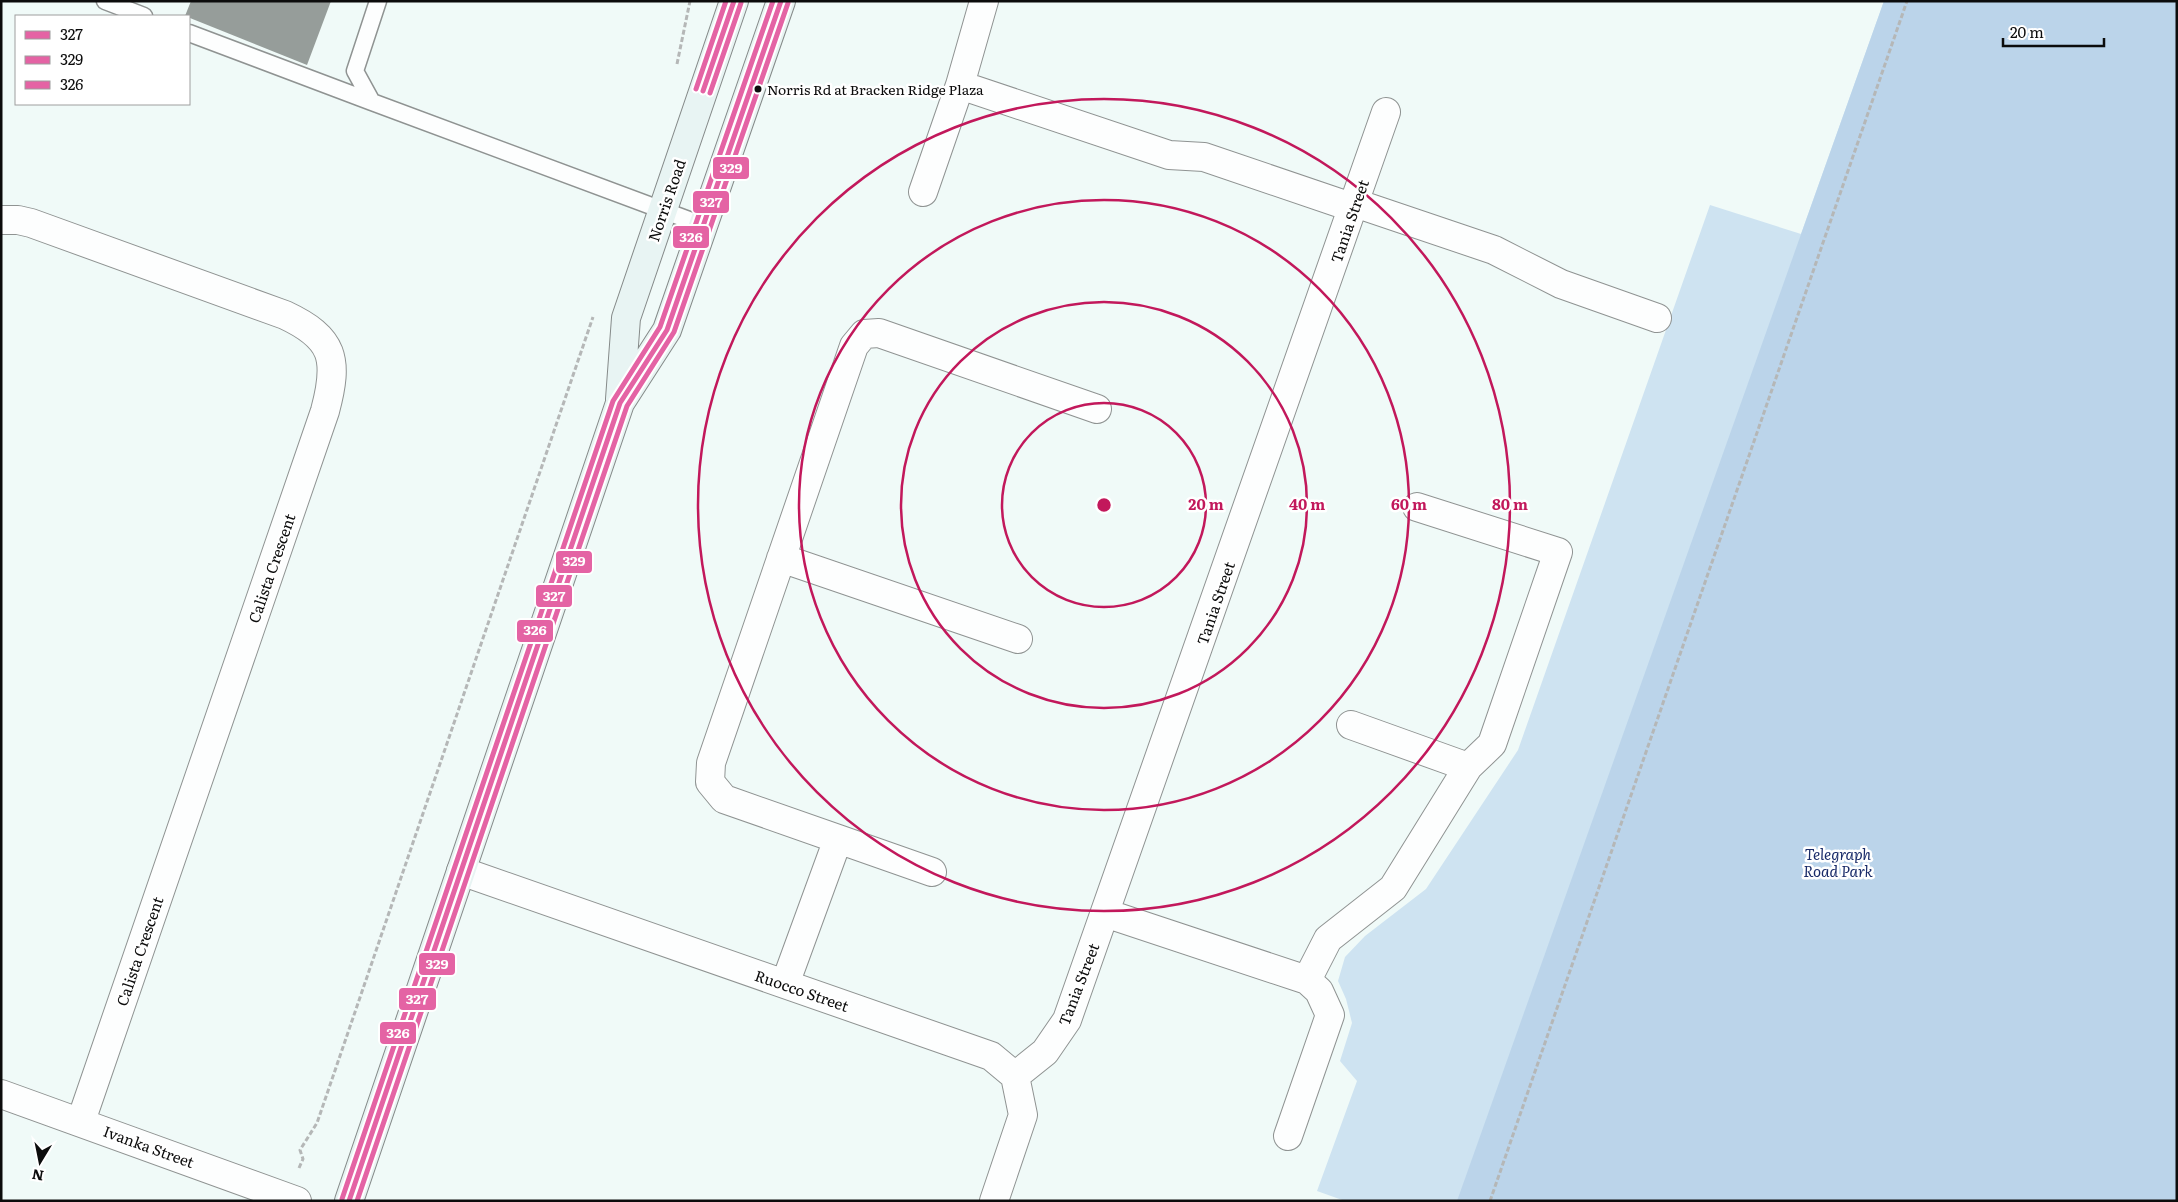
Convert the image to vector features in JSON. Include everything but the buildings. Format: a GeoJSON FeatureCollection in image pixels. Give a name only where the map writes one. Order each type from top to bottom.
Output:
{"type":"FeatureCollection","features":[{"type":"Feature","properties":{"kind":"main road","name":"Norris Road"},"geometry":{"type":"LineString","coordinates":[[620,403],[626,318],[734,1]]}},
{"type":"Feature","properties":{"kind":"main road","name":"Norris Road"},"geometry":{"type":"LineString","coordinates":[[349,1201],[620,403],[667,330],[705,226],[782,1]]}},
{"type":"Feature","properties":{"kind":"street"},"geometry":{"type":"LineString","coordinates":[[923,192],[960,84],[984,1]]}},
{"type":"Feature","properties":{"kind":"street"},"geometry":{"type":"LineString","coordinates":[[960,84],[1169,155],[1204,157],[1494,250],[1561,284],[1657,318]]}},
{"type":"Feature","properties":{"kind":"street","name":"Tania Street"},"geometry":{"type":"LineString","coordinates":[[1015,1076],[1045,1052],[1067,1020],[1355,206],[1386,112]]}},
{"type":"Feature","properties":{"kind":"street","name":"Calista Crescent"},"geometry":{"type":"LineString","coordinates":[[1,220],[18,220],[31,223],[307,325],[318,333],[326,346],[332,375],[325,411],[81,1121]]}},
{"type":"Feature","properties":{"kind":"street"},"geometry":{"type":"LineString","coordinates":[[932,872],[724,799],[710,782],[711,763],[854,346],[864,334],[879,333],[1097,408]]}},
{"type":"Feature","properties":{"kind":"street"},"geometry":{"type":"LineString","coordinates":[[1307,980],[1328,939],[1393,888],[1468,767],[1492,744],[1558,552],[1416,507]]}},
{"type":"Feature","properties":{"kind":"street"},"geometry":{"type":"LineString","coordinates":[[782,558],[1018,638]]}},
{"type":"Feature","properties":{"kind":"street"},"geometry":{"type":"LineString","coordinates":[[1351,725],[1468,767]]}},
{"type":"Feature","properties":{"kind":"street"},"geometry":{"type":"LineString","coordinates":[[785,984],[838,839]]}},
{"type":"Feature","properties":{"kind":"street","name":"Ruocco Street"},"geometry":{"type":"LineString","coordinates":[[462,871],[991,1056],[1015,1076]]}},
{"type":"Feature","properties":{"kind":"street"},"geometry":{"type":"LineString","coordinates":[[1105,913],[1307,980],[1320,990],[1330,1014],[1288,1136]]}},
{"type":"Feature","properties":{"kind":"street"},"geometry":{"type":"LineString","coordinates":[[994,1201],[1023,1115],[1015,1076]]}},
{"type":"Feature","properties":{"kind":"street","name":"Ivanka Street"},"geometry":{"type":"LineString","coordinates":[[1,1094],[81,1121],[297,1201]]}},
{"type":"Feature","properties":{"kind":"lane"},"geometry":{"type":"LineString","coordinates":[[105,1],[141,15]]}},
{"type":"Feature","properties":{"kind":"lane"},"geometry":{"type":"LineString","coordinates":[[372,102],[355,71],[378,1]]}},
{"type":"Feature","properties":{"kind":"lane"},"geometry":{"type":"LineString","coordinates":[[190,33],[705,226]]}},
{"type":"Feature","properties":{"kind":"path"},"geometry":{"type":"LineString","coordinates":[[1490,1201],[1907,1]]}},
{"type":"Feature","properties":{"kind":"path"},"geometry":{"type":"LineString","coordinates":[[303,1159],[300,1150],[317,1123],[596,309]]}},
{"type":"Feature","properties":{"kind":"green space","name":"Telegraph Road Park"},"geometry":{"type":"Polygon","coordinates":[[[1884,1],[2177,1],[2177,1201],[1345,1201],[1317,1191],[1357,1081],[1340,1061],[1352,1023],[1346,999],[1338,981],[1345,957],[1365,936],[1426,889],[1518,750],[1710,205],[1801,234],[1884,1]]]}},
{"type":"Feature","properties":{"kind":"green space","name":"Telegraph Road Park"},"geometry":{"type":"Polygon","coordinates":[[[1884,1],[2177,1],[2177,1201],[1457,1201],[1884,1]]]}},
{"type":"Feature","properties":{"kind":"transit line","name":"326"},"geometry":{"type":"LineString","coordinates":[[696,89],[726,1]]}},
{"type":"Feature","properties":{"kind":"transit line","name":"327"},"geometry":{"type":"LineString","coordinates":[[703,91],[734,1]]}},
{"type":"Feature","properties":{"kind":"transit line","name":"326"},"geometry":{"type":"LineString","coordinates":[[342,1199],[613,401],[660,327],[773,1]]}},
{"type":"Feature","properties":{"kind":"transit line","name":"327"},"geometry":{"type":"LineString","coordinates":[[349,1201],[620,403],[667,330],[781,1]]}},
{"type":"Feature","properties":{"kind":"transit line","name":"329"},"geometry":{"type":"LineString","coordinates":[[710,93],[741,3]]}},
{"type":"Feature","properties":{"kind":"transit line","name":"329"},"geometry":{"type":"LineString","coordinates":[[357,1201],[627,406],[674,332],[788,3]]}},
{"type":"Feature","properties":{"kind":"place","name":"Norris Rd at Bracken Ridge Plaza"},"geometry":{"type":"Point","coordinates":[758,89]}}]}
